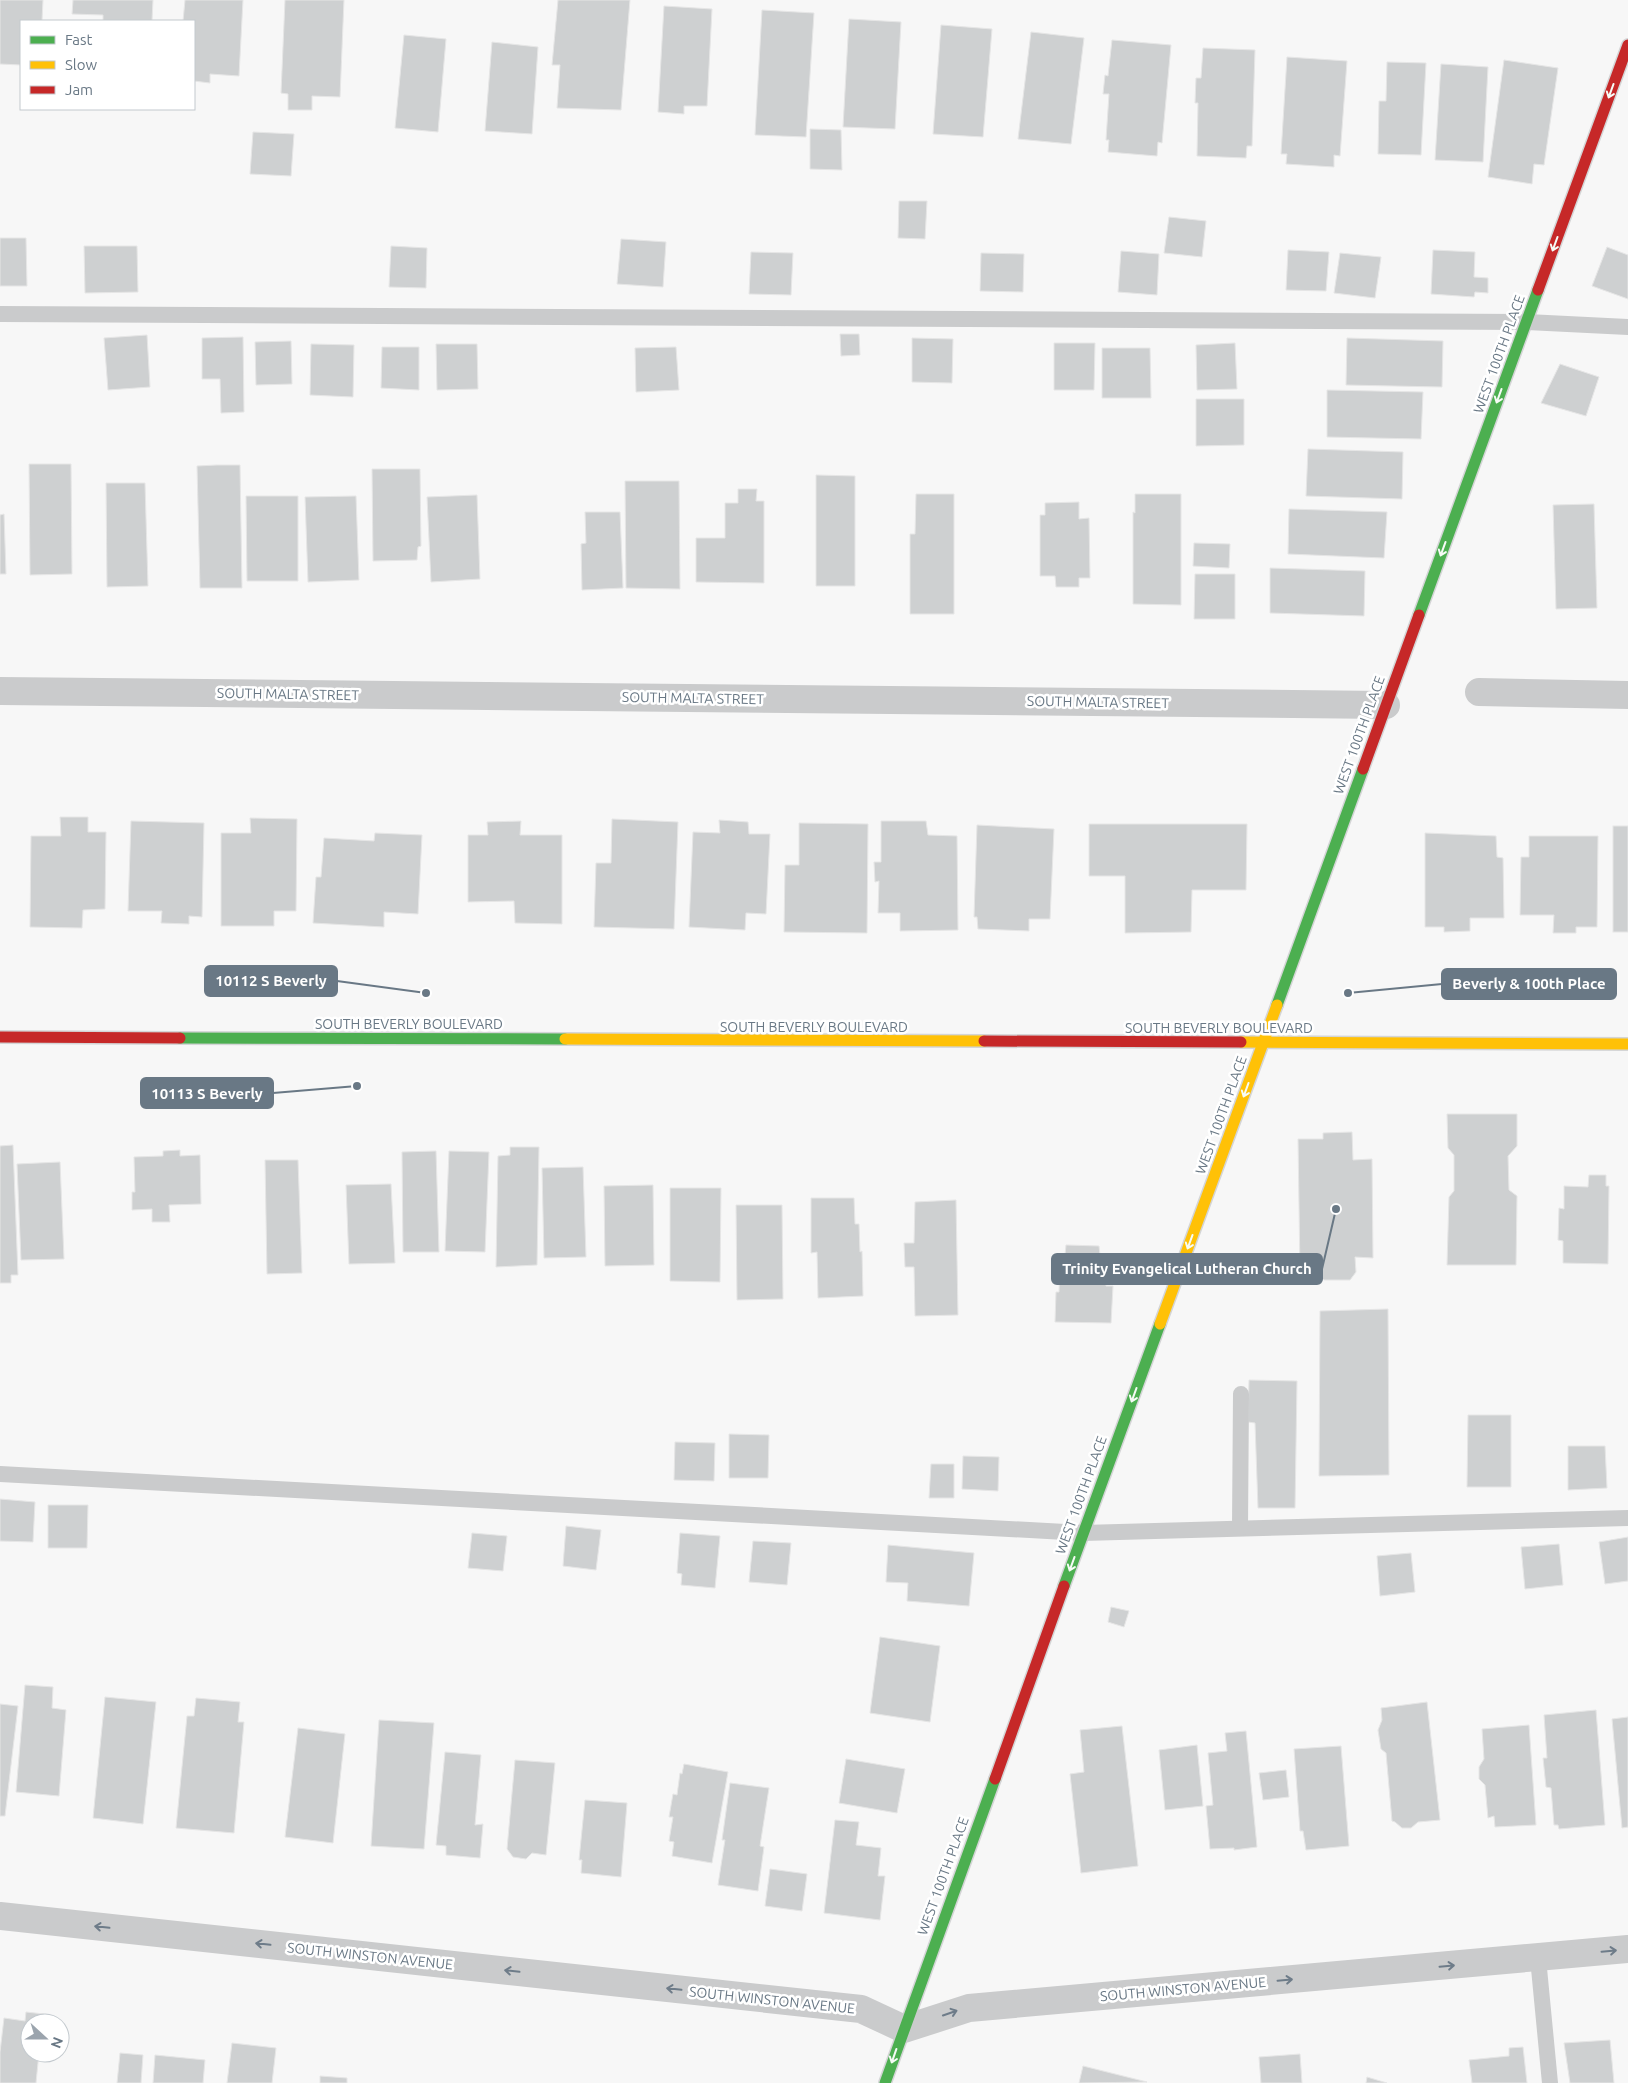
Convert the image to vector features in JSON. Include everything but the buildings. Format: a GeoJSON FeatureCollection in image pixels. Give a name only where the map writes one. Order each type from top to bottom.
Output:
{"type":"FeatureCollection","features":[{"type":"Feature","properties":{"kind":"street","name":"WEST 100TH PLACE"},"geometry":{"type":"LineString","coordinates":[[885,2083],[1083,1532],[1628,45]]}},
{"type":"Feature","properties":{"kind":"street","name":"SOUTH MALTA STREET"},"geometry":{"type":"LineString","coordinates":[[0,691],[1386,705]]}},
{"type":"Feature","properties":{"kind":"street"},"geometry":{"type":"LineString","coordinates":[[1479,692],[1628,695]]}},
{"type":"Feature","properties":{"kind":"street","name":"SOUTH BEVERLY BOULEVARD"},"geometry":{"type":"LineString","coordinates":[[0,1037],[1263,1044],[1628,1044]]}},
{"type":"Feature","properties":{"kind":"street","name":"SOUTH WINSTON AVENUE"},"geometry":{"type":"LineString","coordinates":[[0,1916],[861,2009],[904,2029],[969,2008],[1628,1949]]}},
{"type":"Feature","properties":{"kind":"lane"},"geometry":{"type":"LineString","coordinates":[[0,314],[1527,322],[1628,327]]}},
{"type":"Feature","properties":{"kind":"lane"},"geometry":{"type":"LineString","coordinates":[[1240,1528],[1241,1394]]}},
{"type":"Feature","properties":{"kind":"lane"},"geometry":{"type":"LineString","coordinates":[[0,1474],[1083,1532],[1628,1518]]}},
{"type":"Feature","properties":{"kind":"lane"},"geometry":{"type":"LineString","coordinates":[[1538,1958],[1550,2083]]}},
{"type":"Feature","properties":{"kind":"traffic: fast"},"geometry":{"type":"LineString","coordinates":[[1419,615],[1538,290]]}},
{"type":"Feature","properties":{"kind":"traffic: fast"},"geometry":{"type":"LineString","coordinates":[[1277,1005],[1363,769]]}},
{"type":"Feature","properties":{"kind":"traffic: fast"},"geometry":{"type":"LineString","coordinates":[[180,1038],[565,1039]]}},
{"type":"Feature","properties":{"kind":"traffic: fast"},"geometry":{"type":"LineString","coordinates":[[1064,1586],[1160,1324]]}},
{"type":"Feature","properties":{"kind":"traffic: fast"},"geometry":{"type":"LineString","coordinates":[[885,2083],[995,1779]]}},
{"type":"Feature","properties":{"kind":"traffic: slow"},"geometry":{"type":"LineString","coordinates":[[1160,1324],[1277,1005]]}},
{"type":"Feature","properties":{"kind":"traffic: slow"},"geometry":{"type":"LineString","coordinates":[[565,1039],[984,1041]]}},
{"type":"Feature","properties":{"kind":"traffic: slow"},"geometry":{"type":"LineString","coordinates":[[1241,1042],[1628,1044]]}},
{"type":"Feature","properties":{"kind":"traffic: jam"},"geometry":{"type":"LineString","coordinates":[[1538,290],[1628,45]]}},
{"type":"Feature","properties":{"kind":"traffic: jam"},"geometry":{"type":"LineString","coordinates":[[1363,769],[1419,615]]}},
{"type":"Feature","properties":{"kind":"traffic: jam"},"geometry":{"type":"LineString","coordinates":[[0,1037],[180,1038]]}},
{"type":"Feature","properties":{"kind":"traffic: jam"},"geometry":{"type":"LineString","coordinates":[[984,1041],[1241,1042]]}},
{"type":"Feature","properties":{"kind":"traffic: jam"},"geometry":{"type":"LineString","coordinates":[[995,1779],[1064,1586]]}},
{"type":"Feature","properties":{"kind":"place","name":"10112 S Beverly"},"geometry":{"type":"Point","coordinates":[426,993]}},
{"type":"Feature","properties":{"kind":"place","name":"Beverly & 100th Place"},"geometry":{"type":"Point","coordinates":[1348,993]}},
{"type":"Feature","properties":{"kind":"place","name":"10113 S Beverly"},"geometry":{"type":"Point","coordinates":[357,1086]}},
{"type":"Feature","properties":{"kind":"place","name":"Trinity Evangelical Lutheran Church"},"geometry":{"type":"Point","coordinates":[1336,1209]}}]}
